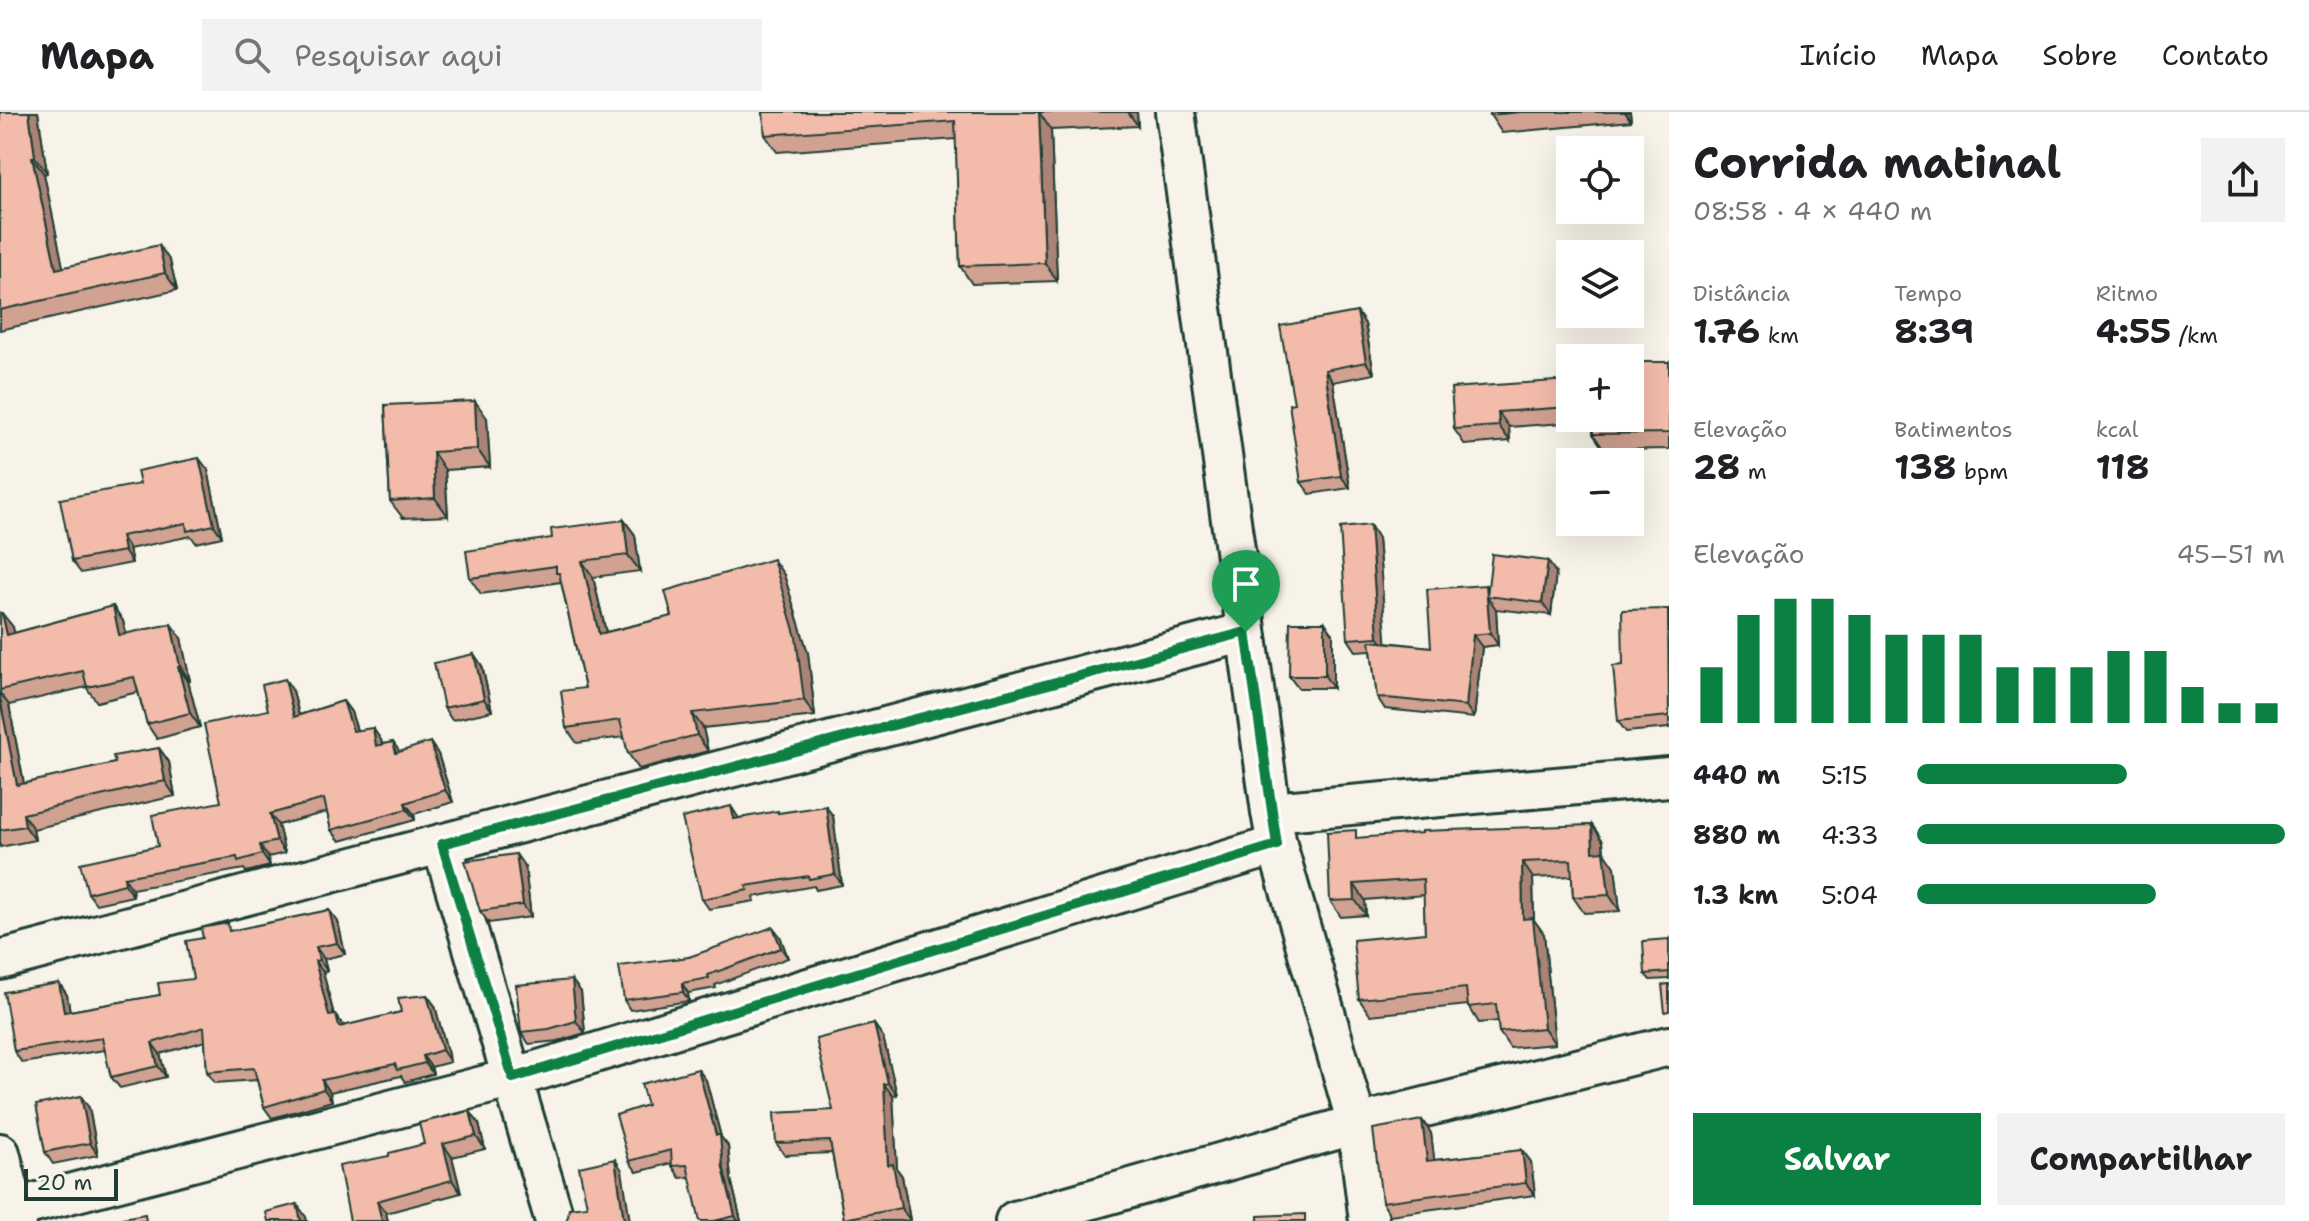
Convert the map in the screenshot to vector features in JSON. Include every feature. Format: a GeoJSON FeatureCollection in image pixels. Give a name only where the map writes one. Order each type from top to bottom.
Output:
{"type":"FeatureCollection","features":[{"type":"Feature","properties":{"kind":"street"},"geometry":{"type":"LineString","coordinates":[[1175,112],[1274,829],[1357,1124],[1369,1221]]}},
{"type":"Feature","properties":{"kind":"street"},"geometry":{"type":"LineString","coordinates":[[0,960],[1246,632]]}},
{"type":"Feature","properties":{"kind":"street"},"geometry":{"type":"LineString","coordinates":[[0,1153],[10,1214],[513,1078],[1274,829],[1669,777]]}},
{"type":"Feature","properties":{"kind":"street"},"geometry":{"type":"LineString","coordinates":[[442,844],[555,1221]]}},
{"type":"Feature","properties":{"kind":"street"},"geometry":{"type":"LineString","coordinates":[[1015,1221],[1357,1124],[1669,1046]]}},
{"type":"Feature","properties":{"kind":"building"},"geometry":{"type":"Polygon","coordinates":[[[0,112],[29,112],[35,157],[32,157],[56,269],[159,245],[165,273],[0,310],[0,112]]]}},
{"type":"Feature","properties":{"kind":"building"},"geometry":{"type":"Polygon","coordinates":[[[763,112],[1039,112],[1045,263],[960,266],[955,121],[765,135],[763,112]]]}},
{"type":"Feature","properties":{"kind":"building"},"geometry":{"type":"Polygon","coordinates":[[[1490,112],[1521,112],[1490,115],[1490,112]]]}},
{"type":"Feature","properties":{"kind":"building"},"geometry":{"type":"Polygon","coordinates":[[[1357,312],[1366,362],[1325,370],[1341,476],[1301,482],[1289,404],[1294,403],[1280,326],[1357,312]]]}},
{"type":"Feature","properties":{"kind":"building"},"geometry":{"type":"Polygon","coordinates":[[[1644,362],[1669,362],[1669,433],[1593,434],[1644,432],[1644,362]]]}},
{"type":"Feature","properties":{"kind":"building"},"geometry":{"type":"Polygon","coordinates":[[[1556,381],[1556,408],[1498,412],[1499,426],[1454,429],[1451,388],[1556,381]]]}},
{"type":"Feature","properties":{"kind":"building"},"geometry":{"type":"Polygon","coordinates":[[[475,401],[477,449],[433,452],[435,498],[390,501],[385,405],[475,401]]]}},
{"type":"Feature","properties":{"kind":"building"},"geometry":{"type":"Polygon","coordinates":[[[199,458],[214,525],[187,531],[186,523],[121,536],[124,551],[72,561],[60,499],[140,484],[137,471],[199,458]]]}},
{"type":"Feature","properties":{"kind":"building"},"geometry":{"type":"Polygon","coordinates":[[[624,520],[628,555],[582,561],[599,634],[672,616],[665,591],[773,559],[796,637],[804,700],[692,713],[697,735],[628,753],[620,720],[566,728],[561,691],[585,688],[556,566],[470,578],[466,551],[552,538],[551,529],[624,520]]]}},
{"type":"Feature","properties":{"kind":"building"},"geometry":{"type":"Polygon","coordinates":[[[1370,525],[1378,637],[1348,639],[1340,528],[1370,525]]]}},
{"type":"Feature","properties":{"kind":"building"},"geometry":{"type":"Polygon","coordinates":[[[1492,554],[1548,561],[1542,603],[1487,596],[1492,554]]]}},
{"type":"Feature","properties":{"kind":"building"},"geometry":{"type":"Polygon","coordinates":[[[1486,585],[1490,633],[1473,635],[1466,706],[1377,697],[1370,641],[1431,647],[1427,589],[1486,585]]]}},
{"type":"Feature","properties":{"kind":"building"},"geometry":{"type":"Polygon","coordinates":[[[113,606],[119,635],[171,624],[190,713],[147,724],[134,677],[87,687],[83,671],[0,690],[0,613],[7,635],[113,606]]]}},
{"type":"Feature","properties":{"kind":"building"},"geometry":{"type":"Polygon","coordinates":[[[1668,609],[1669,716],[1618,721],[1613,666],[1623,665],[1622,610],[1668,609]]]}},
{"type":"Feature","properties":{"kind":"building"},"geometry":{"type":"Polygon","coordinates":[[[1290,622],[1325,622],[1325,676],[1289,676],[1290,622]]]}},
{"type":"Feature","properties":{"kind":"building"},"geometry":{"type":"Polygon","coordinates":[[[474,654],[484,699],[444,708],[434,663],[474,654]]]}},
{"type":"Feature","properties":{"kind":"building"},"geometry":{"type":"Polygon","coordinates":[[[285,679],[294,717],[343,701],[353,731],[373,728],[376,746],[393,742],[396,753],[430,742],[445,790],[405,803],[407,809],[331,830],[324,799],[270,814],[277,841],[260,845],[262,854],[238,861],[237,857],[124,877],[125,884],[88,893],[80,863],[158,846],[152,815],[221,802],[204,724],[268,710],[262,685],[285,679]]]}},
{"type":"Feature","properties":{"kind":"building"},"geometry":{"type":"Polygon","coordinates":[[[0,699],[17,785],[115,763],[113,756],[159,748],[165,781],[23,814],[25,826],[0,830],[0,699]]]}},
{"type":"Feature","properties":{"kind":"building"},"geometry":{"type":"Polygon","coordinates":[[[731,806],[734,819],[826,806],[835,874],[746,886],[748,890],[702,899],[682,818],[731,806]]]}},
{"type":"Feature","properties":{"kind":"building"},"geometry":{"type":"Polygon","coordinates":[[[1592,825],[1593,852],[1604,851],[1609,895],[1573,897],[1571,860],[1522,862],[1523,919],[1533,918],[1544,1028],[1499,1032],[1496,1004],[1468,1007],[1466,988],[1359,999],[1353,940],[1425,933],[1423,879],[1354,884],[1355,900],[1330,901],[1327,832],[1356,830],[1356,838],[1422,831],[1592,825]]]}},
{"type":"Feature","properties":{"kind":"building"},"geometry":{"type":"Polygon","coordinates":[[[516,854],[523,905],[480,911],[465,861],[516,854]]]}},
{"type":"Feature","properties":{"kind":"building"},"geometry":{"type":"Polygon","coordinates":[[[329,910],[337,943],[316,947],[319,960],[315,961],[329,1016],[336,1015],[339,1027],[401,1012],[398,998],[427,995],[442,1050],[423,1056],[425,1063],[397,1070],[395,1064],[322,1080],[324,1089],[264,1107],[254,1068],[207,1072],[204,1027],[152,1043],[158,1066],[111,1077],[102,1038],[14,1051],[4,992],[59,983],[64,1012],[160,995],[158,983],[193,979],[186,941],[203,938],[201,928],[228,923],[229,931],[329,910]]]}},
{"type":"Feature","properties":{"kind":"building"},"geometry":{"type":"Polygon","coordinates":[[[773,927],[781,948],[708,975],[709,978],[682,983],[683,992],[624,1000],[619,966],[689,957],[773,927]]]}},
{"type":"Feature","properties":{"kind":"building"},"geometry":{"type":"Polygon","coordinates":[[[1669,939],[1669,972],[1645,974],[1643,941],[1669,939]]]}},
{"type":"Feature","properties":{"kind":"building"},"geometry":{"type":"Polygon","coordinates":[[[572,980],[576,1021],[549,1029],[521,1032],[516,985],[572,980]]]}},
{"type":"Feature","properties":{"kind":"building"},"geometry":{"type":"Polygon","coordinates":[[[1669,984],[1669,1011],[1665,1012],[1662,985],[1669,984]]]}},
{"type":"Feature","properties":{"kind":"building"},"geometry":{"type":"Polygon","coordinates":[[[874,1024],[888,1083],[884,1084],[888,1165],[893,1164],[901,1208],[844,1219],[830,1141],[776,1143],[774,1113],[833,1110],[816,1039],[874,1024]]]}},
{"type":"Feature","properties":{"kind":"building"},"geometry":{"type":"Polygon","coordinates":[[[698,1069],[716,1135],[720,1135],[723,1168],[735,1216],[714,1221],[700,1221],[687,1165],[672,1166],[671,1150],[629,1161],[616,1115],[647,1105],[641,1084],[698,1069]]]}},
{"type":"Feature","properties":{"kind":"building"},"geometry":{"type":"Polygon","coordinates":[[[81,1096],[90,1143],[45,1152],[36,1105],[81,1096]]]}},
{"type":"Feature","properties":{"kind":"building"},"geometry":{"type":"Polygon","coordinates":[[[470,1111],[476,1136],[443,1144],[452,1180],[377,1201],[382,1221],[350,1221],[339,1166],[389,1156],[389,1153],[424,1144],[419,1123],[470,1111]]]}},
{"type":"Feature","properties":{"kind":"building"},"geometry":{"type":"Polygon","coordinates":[[[1422,1120],[1427,1161],[1522,1150],[1526,1183],[1382,1202],[1373,1129],[1422,1120]]]}},
{"type":"Feature","properties":{"kind":"building"},"geometry":{"type":"Polygon","coordinates":[[[615,1159],[624,1221],[566,1221],[569,1208],[587,1206],[579,1167],[615,1159]]]}},
{"type":"Feature","properties":{"kind":"building"},"geometry":{"type":"Polygon","coordinates":[[[297,1204],[301,1221],[268,1221],[266,1212],[297,1204]]]}},
{"type":"Feature","properties":{"kind":"building"},"geometry":{"type":"Polygon","coordinates":[[[145,1214],[146,1221],[122,1221],[122,1218],[145,1214]]]}},
{"type":"Feature","properties":{"kind":"building"},"geometry":{"type":"Polygon","coordinates":[[[1305,1214],[1305,1221],[1258,1221],[1258,1216],[1305,1214]]]}},
{"type":"Feature","properties":{"kind":"route"},"geometry":{"type":"LineString","coordinates":[[1246,632],[1277,845],[513,1078],[442,844],[1246,632]]}}]}
